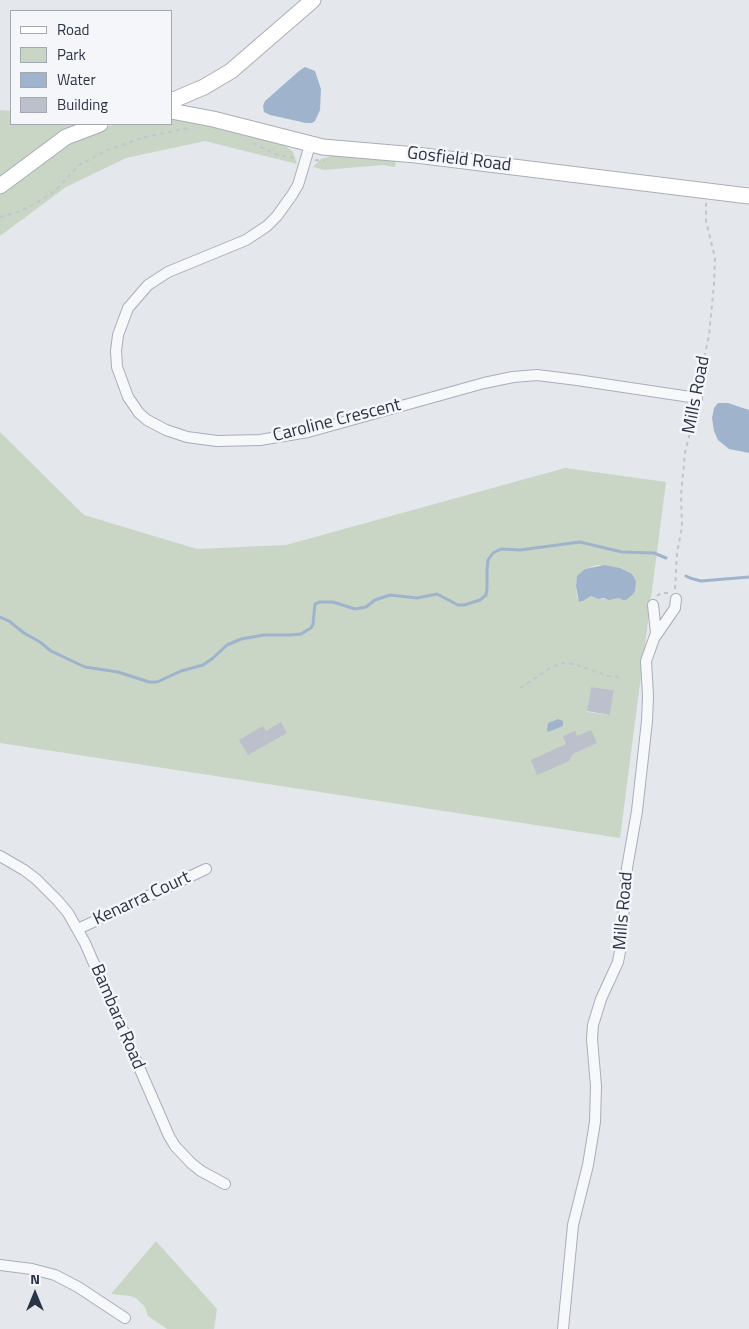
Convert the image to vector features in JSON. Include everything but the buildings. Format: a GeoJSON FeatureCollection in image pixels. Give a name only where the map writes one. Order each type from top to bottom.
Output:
{"type":"FeatureCollection","features":[{"type":"Feature","properties":{"kind":"street"},"geometry":{"type":"LineString","coordinates":[[172,102],[204,87],[231,71],[313,0]]}},
{"type":"Feature","properties":{"kind":"street","name":"Gosfield Road"},"geometry":{"type":"LineString","coordinates":[[172,111],[213,119],[308,152],[416,155],[749,196]]}},
{"type":"Feature","properties":{"kind":"street"},"geometry":{"type":"LineString","coordinates":[[0,186],[66,137],[97,125]]}},
{"type":"Feature","properties":{"kind":"street","name":"Caroline Crescent"},"geometry":{"type":"LineString","coordinates":[[308,152],[298,185],[292,196],[267,226],[246,240],[168,272],[148,285],[128,308],[118,335],[116,351],[117,368],[128,397],[139,413],[151,422],[177,435],[202,440],[240,441],[276,438],[308,432],[484,383],[525,376],[550,376],[697,398]]}},
{"type":"Feature","properties":{"kind":"street","name":"Mills Road"},"geometry":{"type":"LineString","coordinates":[[563,1329],[573,1225],[588,1165],[595,1122],[596,1086],[592,1040],[593,1025],[600,1000],[620,955],[627,868],[638,803],[647,721],[646,661],[655,637],[674,608],[676,599]]}},
{"type":"Feature","properties":{"kind":"street","name":"Mills Road"},"geometry":{"type":"LineString","coordinates":[[652,604],[656,629],[655,637]]}},
{"type":"Feature","properties":{"kind":"street","name":"Bambara Road"},"geometry":{"type":"LineString","coordinates":[[0,856],[24,870],[47,889],[78,929],[169,1136],[175,1146],[191,1163],[201,1171],[225,1184]]}},
{"type":"Feature","properties":{"kind":"street","name":"Kenarra Court"},"geometry":{"type":"LineString","coordinates":[[78,929],[206,869]]}},
{"type":"Feature","properties":{"kind":"street"},"geometry":{"type":"LineString","coordinates":[[0,1265],[32,1269],[55,1275],[78,1287],[125,1318]]}},
{"type":"Feature","properties":{"kind":"path"},"geometry":{"type":"LineString","coordinates":[[0,217],[21,211],[36,203],[54,190],[79,166],[105,150],[145,137],[189,128]]}},
{"type":"Feature","properties":{"kind":"path"},"geometry":{"type":"LineString","coordinates":[[251,142],[281,156],[308,152],[326,161]]}},
{"type":"Feature","properties":{"kind":"path","name":"Mills Road"},"geometry":{"type":"LineString","coordinates":[[676,599],[677,553],[682,527],[681,495],[685,453],[693,425],[697,388],[709,336],[714,284],[715,258],[705,212],[707,191]]}},
{"type":"Feature","properties":{"kind":"path"},"geometry":{"type":"LineString","coordinates":[[652,604],[660,593],[670,593],[676,599]]}},
{"type":"Feature","properties":{"kind":"path"},"geometry":{"type":"LineString","coordinates":[[520,688],[552,667],[563,663],[574,664],[608,676],[620,677]]}},
{"type":"Feature","properties":{"kind":"green space"},"geometry":{"type":"Polygon","coordinates":[[[0,110],[10,111],[10,125],[85,125],[0,180],[0,110]]]}},
{"type":"Feature","properties":{"kind":"green space"},"geometry":{"type":"Polygon","coordinates":[[[172,116],[283,144],[293,152],[297,164],[205,141],[126,158],[66,187],[0,236],[0,191],[49,154],[100,128],[113,125],[172,125],[172,116]]]}},
{"type":"Feature","properties":{"kind":"green space"},"geometry":{"type":"Polygon","coordinates":[[[338,154],[396,158],[395,167],[382,165],[324,170],[313,167],[321,159],[338,154]]]}},
{"type":"Feature","properties":{"kind":"green space"},"geometry":{"type":"Polygon","coordinates":[[[0,432],[84,515],[197,549],[286,545],[565,468],[666,482],[620,838],[0,743],[0,432]],[[604,565],[585,569],[576,581],[577,597],[581,602],[591,596],[598,599],[619,598],[604,565]],[[591,687],[587,712],[610,715],[614,690],[591,687]]]}},
{"type":"Feature","properties":{"kind":"green space"},"geometry":{"type":"Polygon","coordinates":[[[156,1241],[217,1309],[214,1329],[167,1329],[148,1316],[145,1307],[136,1298],[111,1294],[156,1241]]]}},
{"type":"Feature","properties":{"kind":"water"},"geometry":{"type":"Polygon","coordinates":[[[305,67],[315,71],[321,89],[320,110],[315,121],[306,123],[264,112],[263,106],[265,101],[305,67]]]}},
{"type":"Feature","properties":{"kind":"water"},"geometry":{"type":"Polygon","coordinates":[[[718,403],[728,403],[749,410],[749,453],[729,449],[718,440],[712,418],[714,408],[718,403]]]}},
{"type":"Feature","properties":{"kind":"water"},"geometry":{"type":"Polygon","coordinates":[[[604,565],[620,568],[632,574],[636,581],[635,591],[626,600],[619,598],[609,600],[604,598],[598,599],[591,596],[579,602],[576,586],[577,576],[585,569],[604,565]]]}},
{"type":"Feature","properties":{"kind":"water"},"geometry":{"type":"Polygon","coordinates":[[[558,719],[563,721],[563,726],[548,732],[548,723],[558,719]]]}},
{"type":"Feature","properties":{"kind":"waterway"},"geometry":{"type":"LineString","coordinates":[[0,617],[9,621],[51,651],[85,667],[118,672],[149,682],[157,682],[181,671],[203,665],[227,645],[241,639],[264,635],[301,634],[311,628],[315,604],[320,602],[333,602],[355,609],[366,607],[375,600],[390,595],[417,598],[437,594],[458,605],[480,600],[486,595],[488,560],[493,553],[501,549],[520,550],[580,542],[622,552],[654,553],[666,558]]}},
{"type":"Feature","properties":{"kind":"waterway"},"geometry":{"type":"LineString","coordinates":[[686,576],[701,581],[749,577]]}}]}
